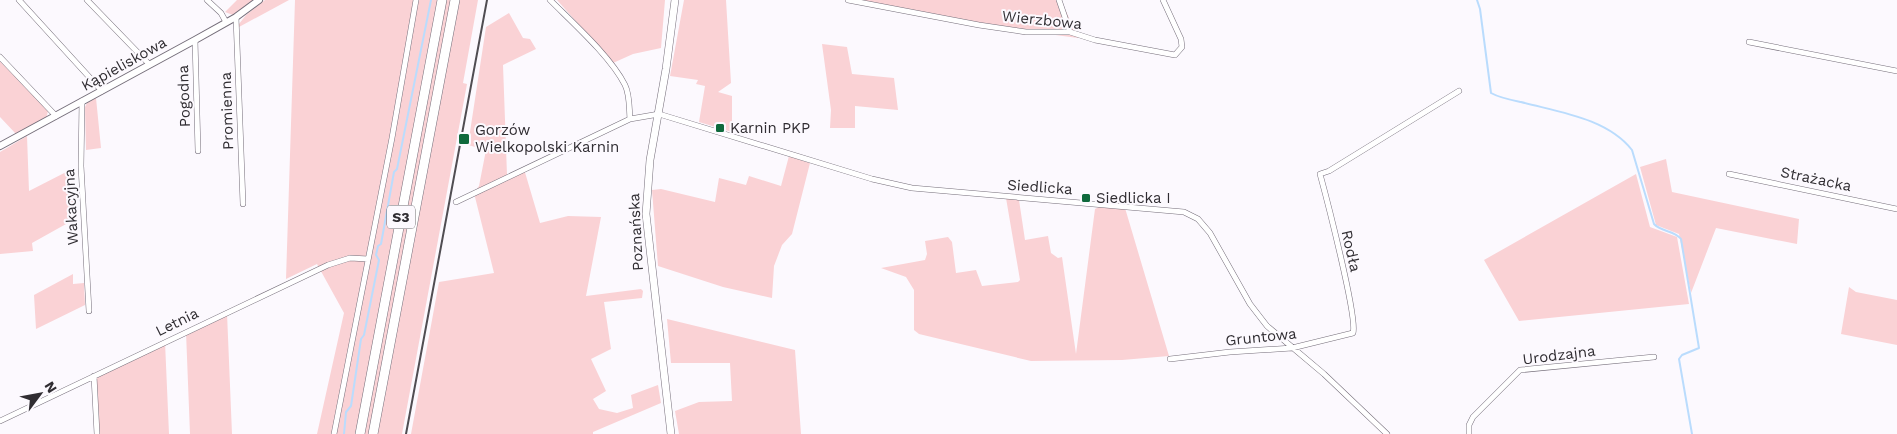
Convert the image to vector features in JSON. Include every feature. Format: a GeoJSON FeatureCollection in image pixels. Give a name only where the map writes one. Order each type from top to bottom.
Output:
{"type":"FeatureCollection","features":[{"type":"Feature","properties":{"kind":"highway","name":"S3"},"geometry":{"type":"LineString","coordinates":[[360,434],[442,0]]}},
{"type":"Feature","properties":{"kind":"highway","name":"S3"},"geometry":{"type":"LineString","coordinates":[[372,434],[455,0]]}},
{"type":"Feature","properties":{"kind":"main road","name":"Poznańska"},"geometry":{"type":"LineString","coordinates":[[671,434],[646,214],[650,160],[659,114],[675,0]]}},
{"type":"Feature","properties":{"kind":"street"},"geometry":{"type":"LineString","coordinates":[[20,0],[102,91]]}},
{"type":"Feature","properties":{"kind":"street"},"geometry":{"type":"LineString","coordinates":[[88,0],[149,64]]}},
{"type":"Feature","properties":{"kind":"street"},"geometry":{"type":"LineString","coordinates":[[207,0],[226,22]]}},
{"type":"Feature","properties":{"kind":"street","name":"Kąpieliskowa"},"geometry":{"type":"LineString","coordinates":[[0,146],[236,17],[259,0]]}},
{"type":"Feature","properties":{"kind":"street"},"geometry":{"type":"LineString","coordinates":[[334,434],[392,138],[416,0]]}},
{"type":"Feature","properties":{"kind":"street"},"geometry":{"type":"LineString","coordinates":[[550,0],[606,58],[624,84],[630,119]]}},
{"type":"Feature","properties":{"kind":"street","name":"Wierzbowa"},"geometry":{"type":"LineString","coordinates":[[848,0],[1026,32],[1070,32],[1095,40],[1175,55],[1182,47],[1181,39],[1163,0]]}},
{"type":"Feature","properties":{"kind":"street"},"geometry":{"type":"LineString","coordinates":[[1059,0],[1070,32]]}},
{"type":"Feature","properties":{"kind":"street","name":"Promienna"},"geometry":{"type":"LineString","coordinates":[[236,17],[243,204]]}},
{"type":"Feature","properties":{"kind":"street","name":"Pogodna"},"geometry":{"type":"LineString","coordinates":[[195,40],[198,151]]}},
{"type":"Feature","properties":{"kind":"street"},"geometry":{"type":"LineString","coordinates":[[1748,42],[1897,71]]}},
{"type":"Feature","properties":{"kind":"street"},"geometry":{"type":"LineString","coordinates":[[0,57],[56,116]]}},
{"type":"Feature","properties":{"kind":"street","name":"Rodła"},"geometry":{"type":"LineString","coordinates":[[1353,333],[1355,328],[1349,299],[1320,174],[1329,171],[1459,91]]}},
{"type":"Feature","properties":{"kind":"street","name":"Wakacyjna"},"geometry":{"type":"LineString","coordinates":[[82,101],[81,166],[89,311]]}},
{"type":"Feature","properties":{"kind":"street"},"geometry":{"type":"LineString","coordinates":[[456,202],[630,119],[659,114]]}},
{"type":"Feature","properties":{"kind":"street","name":"Siedlicka"},"geometry":{"type":"LineString","coordinates":[[659,114],[872,179],[912,188],[1184,212],[1198,219],[1205,226],[1256,312],[1272,332],[1331,380],[1387,434]]}},
{"type":"Feature","properties":{"kind":"street","name":"Strażacka"},"geometry":{"type":"LineString","coordinates":[[1729,174],[1897,210]]}},
{"type":"Feature","properties":{"kind":"street","name":"Letnia"},"geometry":{"type":"LineString","coordinates":[[0,421],[328,265],[350,258],[368,259]]}},
{"type":"Feature","properties":{"kind":"street","name":"Gruntowa"},"geometry":{"type":"LineString","coordinates":[[1170,359],[1230,352],[1292,348],[1353,333]]}},
{"type":"Feature","properties":{"kind":"street","name":"Urodzajna"},"geometry":{"type":"LineString","coordinates":[[1469,434],[1469,424],[1473,417],[1520,370],[1654,357]]}},
{"type":"Feature","properties":{"kind":"street"},"geometry":{"type":"LineString","coordinates":[[94,376],[97,434]]}},
{"type":"Feature","properties":{"kind":"shaded area"},"geometry":{"type":"Polygon","coordinates":[[[237,0],[254,0],[233,15],[225,12],[237,0]]]}},
{"type":"Feature","properties":{"kind":"shaded area"},"geometry":{"type":"Polygon","coordinates":[[[265,0],[289,0],[239,27],[239,24],[246,15],[265,0]]]}},
{"type":"Feature","properties":{"kind":"shaded area"},"geometry":{"type":"Polygon","coordinates":[[[295,0],[478,0],[463,83],[467,84],[402,434],[317,434],[344,313],[317,264],[286,279],[295,0]]]}},
{"type":"Feature","properties":{"kind":"shaded area"},"geometry":{"type":"Polygon","coordinates":[[[557,0],[665,0],[661,48],[633,54],[613,63],[557,0]]]}},
{"type":"Feature","properties":{"kind":"shaded area"},"geometry":{"type":"Polygon","coordinates":[[[684,0],[726,0],[731,83],[718,92],[732,96],[732,132],[699,122],[705,86],[696,84],[698,80],[670,76],[684,0]]]}},
{"type":"Feature","properties":{"kind":"shaded area"},"geometry":{"type":"Polygon","coordinates":[[[861,0],[1061,0],[1078,38],[958,22],[861,0]]]}},
{"type":"Feature","properties":{"kind":"shaded area"},"geometry":{"type":"Polygon","coordinates":[[[509,13],[523,38],[530,39],[536,49],[503,65],[507,175],[524,169],[540,223],[568,216],[601,217],[586,296],[641,289],[643,291],[642,298],[604,302],[611,349],[591,359],[606,391],[593,399],[599,409],[617,413],[633,408],[631,395],[658,385],[661,403],[593,432],[593,434],[411,434],[439,282],[494,273],[474,193],[479,186],[486,150],[468,145],[486,27],[509,13]]]}},
{"type":"Feature","properties":{"kind":"shaded area"},"geometry":{"type":"Polygon","coordinates":[[[822,44],[847,47],[852,74],[894,78],[898,110],[855,106],[855,128],[830,128],[831,110],[822,44]]]}},
{"type":"Feature","properties":{"kind":"shaded area"},"geometry":{"type":"Polygon","coordinates":[[[0,61],[48,111],[46,119],[16,134],[0,117],[0,61]]]}},
{"type":"Feature","properties":{"kind":"shaded area"},"geometry":{"type":"Polygon","coordinates":[[[96,98],[101,148],[86,150],[85,107],[87,103],[96,98]]]}},
{"type":"Feature","properties":{"kind":"shaded area"},"geometry":{"type":"Polygon","coordinates":[[[27,136],[29,191],[74,168],[75,219],[32,243],[33,251],[0,254],[0,152],[27,136]]]}},
{"type":"Feature","properties":{"kind":"shaded area"},"geometry":{"type":"Polygon","coordinates":[[[789,156],[810,163],[792,234],[782,245],[774,266],[772,298],[723,287],[658,266],[652,190],[661,189],[715,202],[719,178],[746,185],[749,176],[781,186],[789,156]]]}},
{"type":"Feature","properties":{"kind":"shaded area"},"geometry":{"type":"Polygon","coordinates":[[[1666,159],[1672,192],[1799,219],[1797,244],[1716,228],[1691,293],[1679,234],[1656,225],[1640,167],[1666,159]]]}},
{"type":"Feature","properties":{"kind":"shaded area"},"geometry":{"type":"Polygon","coordinates":[[[1636,174],[1650,227],[1677,237],[1689,304],[1519,321],[1484,260],[1636,174]]]}},
{"type":"Feature","properties":{"kind":"shaded area"},"geometry":{"type":"Polygon","coordinates":[[[1006,198],[1019,200],[1025,240],[1048,236],[1051,253],[1058,258],[1062,257],[1076,354],[1095,209],[1099,207],[1125,208],[1169,356],[1122,360],[1031,361],[919,334],[914,330],[914,290],[906,277],[881,268],[925,260],[927,254],[925,241],[948,237],[952,242],[956,273],[976,270],[982,286],[1018,282],[1020,280],[1006,198]]]}},
{"type":"Feature","properties":{"kind":"shaded area"},"geometry":{"type":"Polygon","coordinates":[[[73,274],[73,284],[84,283],[85,305],[36,329],[34,295],[73,274]]]}},
{"type":"Feature","properties":{"kind":"shaded area"},"geometry":{"type":"Polygon","coordinates":[[[1849,287],[1856,292],[1897,300],[1897,345],[1841,334],[1849,287]]]}},
{"type":"Feature","properties":{"kind":"shaded area"},"geometry":{"type":"Polygon","coordinates":[[[227,313],[232,434],[190,434],[186,332],[227,313]]]}},
{"type":"Feature","properties":{"kind":"shaded area"},"geometry":{"type":"Polygon","coordinates":[[[667,319],[795,350],[801,434],[679,434],[675,411],[699,402],[732,401],[730,363],[671,363],[667,319]]]}},
{"type":"Feature","properties":{"kind":"shaded area"},"geometry":{"type":"Polygon","coordinates":[[[165,342],[169,434],[97,434],[93,377],[165,342]]]}},
{"type":"Feature","properties":{"kind":"waterway"},"geometry":{"type":"LineString","coordinates":[[344,434],[346,412],[351,406],[361,339],[364,335],[379,260],[376,255],[378,246],[381,244],[394,172],[397,169],[431,0]]}},
{"type":"Feature","properties":{"kind":"waterway"},"geometry":{"type":"LineString","coordinates":[[1477,0],[1480,9],[1491,93],[1506,99],[1550,109],[1596,123],[1622,139],[1632,150],[1654,224],[1681,239],[1699,348],[1682,355],[1679,359],[1692,434]]}},
{"type":"Feature","properties":{"kind":"railway"},"geometry":{"type":"LineString","coordinates":[[406,434],[487,0]]}},
{"type":"Feature","properties":{"kind":"place","name":"Karnin PKP"},"geometry":{"type":"Point","coordinates":[720,128]}},
{"type":"Feature","properties":{"kind":"place","name":"Gorzów Wielkopolski Karnin"},"geometry":{"type":"Point","coordinates":[464,139]}},
{"type":"Feature","properties":{"kind":"place","name":"Siedlicka I"},"geometry":{"type":"Point","coordinates":[1086,198]}}]}
